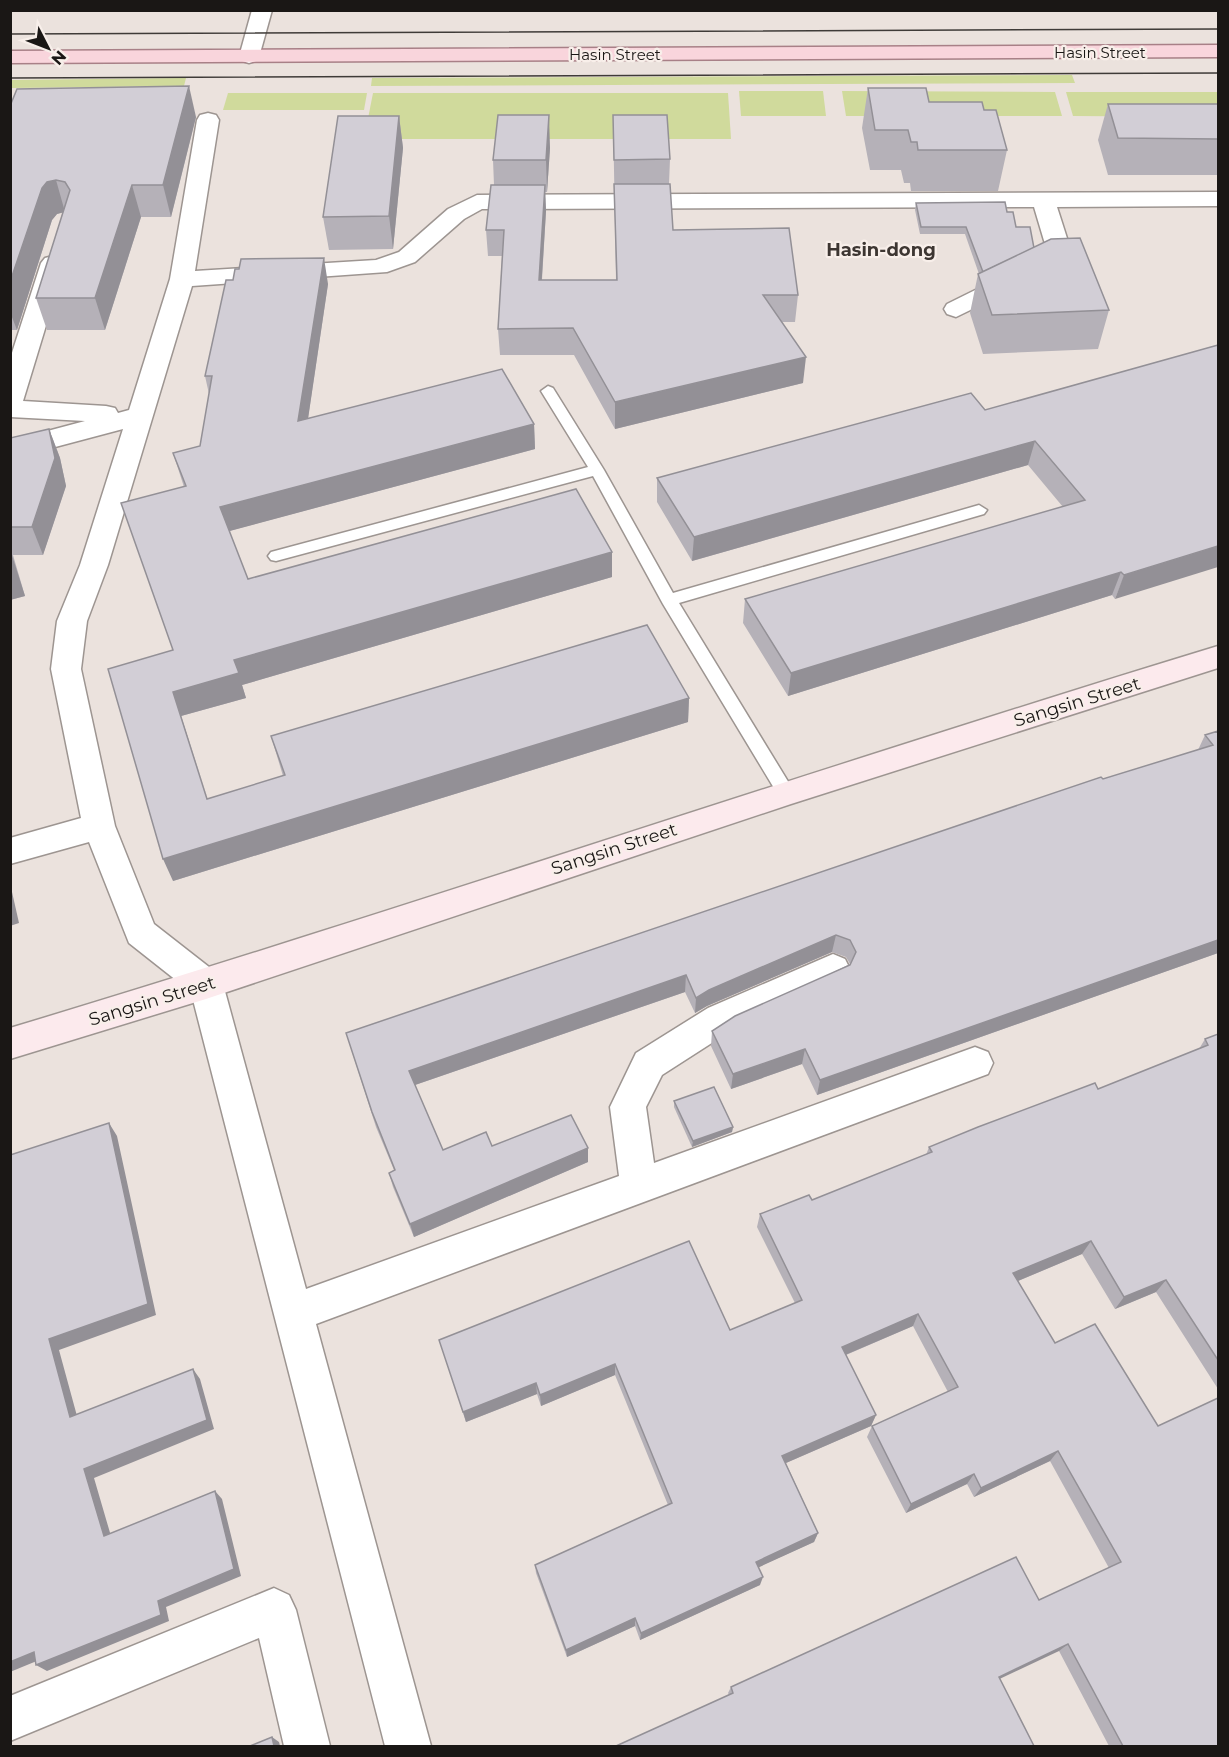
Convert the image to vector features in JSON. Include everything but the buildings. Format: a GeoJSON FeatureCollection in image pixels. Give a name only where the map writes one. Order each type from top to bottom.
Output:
{"type":"FeatureCollection","features":[{"type":"Feature","properties":{"kind":"main road","name":"Hasin Street"},"geometry":{"type":"LineString","coordinates":[[10,57],[1218,51]]}},
{"type":"Feature","properties":{"kind":"main road","name":"Sangsin Street"},"geometry":{"type":"LineString","coordinates":[[10,1044],[206,984],[786,793],[1218,657]]}},
{"type":"Feature","properties":{"kind":"street"},"geometry":{"type":"LineString","coordinates":[[249,57],[262,10]]}},
{"type":"Feature","properties":{"kind":"street"},"geometry":{"type":"LineString","coordinates":[[208,120],[182,279],[138,416],[94,566],[72,621],[66,669],[99,826],[141,933],[206,984],[408,1746]]}},
{"type":"Feature","properties":{"kind":"street"},"geometry":{"type":"LineString","coordinates":[[182,279],[380,267],[407,257],[456,214],[477,202],[1218,199]]}},
{"type":"Feature","properties":{"kind":"street"},"geometry":{"type":"LineString","coordinates":[[956,309],[1062,257],[1043,200]]}},
{"type":"Feature","properties":{"kind":"street"},"geometry":{"type":"LineString","coordinates":[[10,402],[59,244]]}},
{"type":"Feature","properties":{"kind":"street"},"geometry":{"type":"LineString","coordinates":[[10,409],[138,416]]}},
{"type":"Feature","properties":{"kind":"street"},"geometry":{"type":"LineString","coordinates":[[10,450],[138,416]]}},
{"type":"Feature","properties":{"kind":"street"},"geometry":{"type":"LineString","coordinates":[[10,851],[99,826]]}},
{"type":"Feature","properties":{"kind":"street"},"geometry":{"type":"LineString","coordinates":[[639,1186],[628,1107],[650,1064],[720,1019],[833,969]]}},
{"type":"Feature","properties":{"kind":"street"},"geometry":{"type":"LineString","coordinates":[[293,1313],[975,1063]]}},
{"type":"Feature","properties":{"kind":"street"},"geometry":{"type":"LineString","coordinates":[[10,1719],[274,1610],[307,1746]]}},
{"type":"Feature","properties":{"kind":"lane"},"geometry":{"type":"LineString","coordinates":[[548,391],[597,470],[669,600],[786,793]]}},
{"type":"Feature","properties":{"kind":"lane"},"geometry":{"type":"LineString","coordinates":[[276,556],[597,470]]}},
{"type":"Feature","properties":{"kind":"lane"},"geometry":{"type":"LineString","coordinates":[[669,600],[979,510]]}},
{"type":"Feature","properties":{"kind":"green space"},"geometry":{"type":"Polygon","coordinates":[[[1072,75],[1075,83],[371,86],[372,78],[1072,75]]]}},
{"type":"Feature","properties":{"kind":"green space"},"geometry":{"type":"Polygon","coordinates":[[[186,78],[184,86],[11,88],[10,80],[186,78]]]}},
{"type":"Feature","properties":{"kind":"green space"},"geometry":{"type":"Polygon","coordinates":[[[739,91],[823,91],[826,116],[741,116],[739,91]]]}},
{"type":"Feature","properties":{"kind":"green space"},"geometry":{"type":"Polygon","coordinates":[[[842,91],[1055,92],[1062,116],[846,116],[842,91]]]}},
{"type":"Feature","properties":{"kind":"green space"},"geometry":{"type":"Polygon","coordinates":[[[1066,92],[1218,92],[1218,117],[1073,116],[1066,92]]]}},
{"type":"Feature","properties":{"kind":"green space"},"geometry":{"type":"Polygon","coordinates":[[[228,93],[367,93],[364,110],[223,110],[228,93]]]}},
{"type":"Feature","properties":{"kind":"green space"},"geometry":{"type":"Polygon","coordinates":[[[373,93],[728,93],[731,139],[364,139],[373,93]]]}},
{"type":"Feature","properties":{"kind":"tram line"},"geometry":{"type":"LineString","coordinates":[[10,34],[1218,29]]}},
{"type":"Feature","properties":{"kind":"tram line"},"geometry":{"type":"LineString","coordinates":[[10,78],[1218,73]]}},
{"type":"Feature","properties":{"kind":"district","name":"Hasin-dong"},"geometry":{"type":"Point","coordinates":[881,250]}}]}
